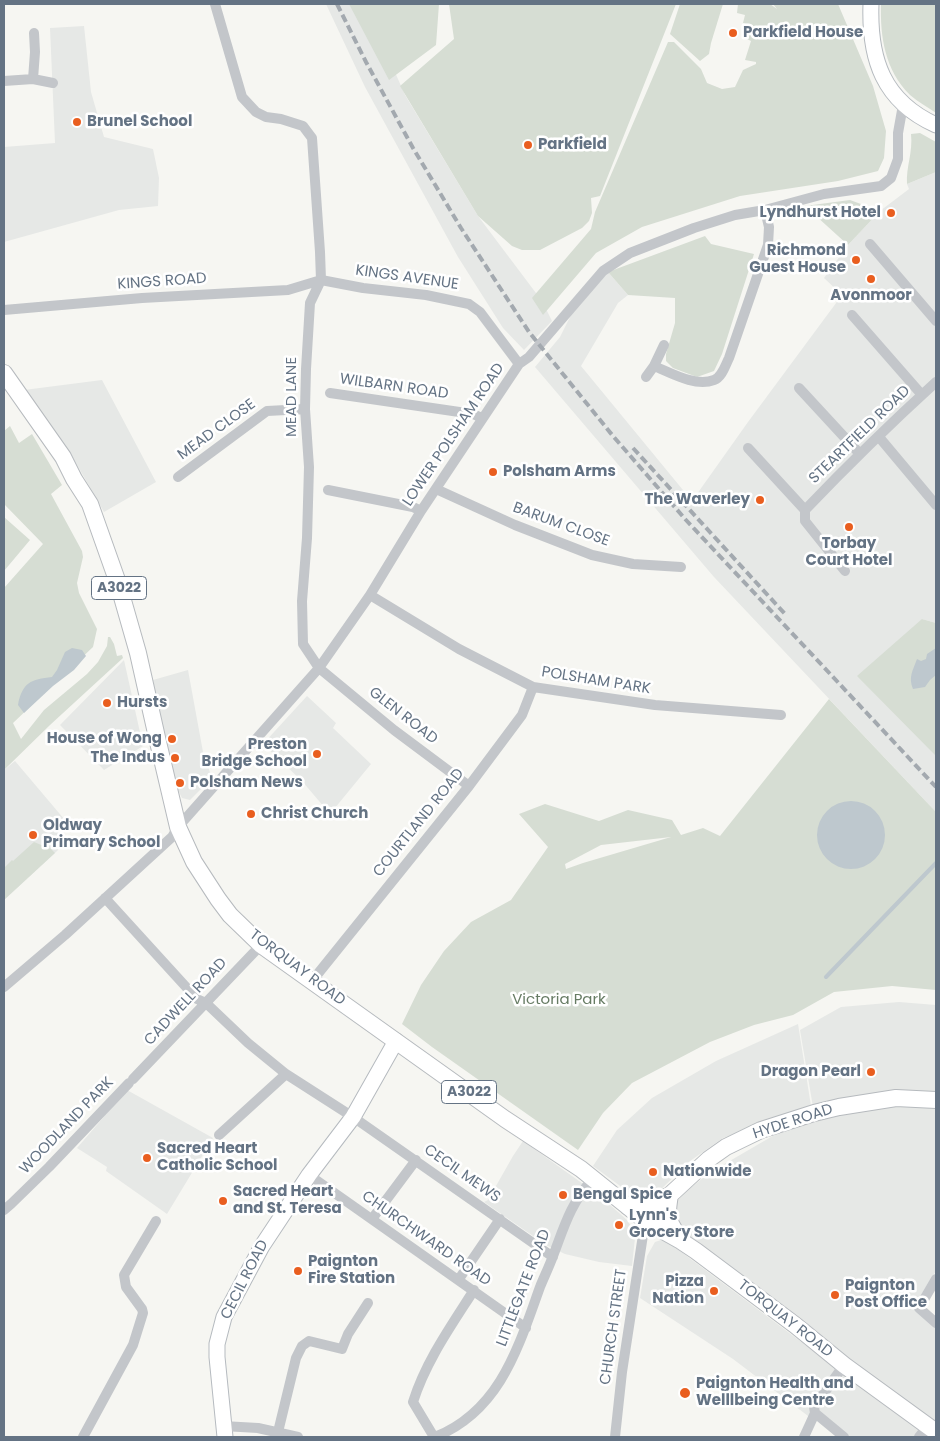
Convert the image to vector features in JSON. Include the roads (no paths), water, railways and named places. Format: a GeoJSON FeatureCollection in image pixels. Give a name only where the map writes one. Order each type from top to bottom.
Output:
{"type":"FeatureCollection","features":[{"type":"Feature","properties":{"kind":"main road"},"geometry":{"type":"LineString","coordinates":[[871,4],[873,40],[879,68],[884,80],[903,105],[919,118],[936,125]]}},
{"type":"Feature","properties":{"kind":"main road","name":"TORQUAY ROAD"},"geometry":{"type":"LineString","coordinates":[[4,372],[63,457],[74,480],[90,504],[118,584],[138,653],[178,827],[194,862],[230,915],[261,945],[316,977],[396,1041],[593,1179],[647,1222],[681,1241],[788,1320],[928,1432]]}},
{"type":"Feature","properties":{"kind":"main road","name":"CECIL ROAD"},"geometry":{"type":"LineString","coordinates":[[224,1432],[217,1357],[220,1330],[235,1295],[262,1246],[309,1175],[353,1117],[396,1041]]}},
{"type":"Feature","properties":{"kind":"main road","name":"HYDE ROAD"},"geometry":{"type":"LineString","coordinates":[[628,1207],[644,1208],[670,1195],[709,1159],[726,1147],[761,1130],[814,1112],[839,1107],[896,1098],[936,1100]]}},
{"type":"Feature","properties":{"kind":"main road","name":"TORQUAY ROAD"},"geometry":{"type":"LineString","coordinates":[[670,1195],[667,1214],[668,1221],[681,1241]]}},
{"type":"Feature","properties":{"kind":"street","name":"MEAD LANE"},"geometry":{"type":"LineString","coordinates":[[215,4],[242,97],[256,112],[266,117],[281,119],[303,126],[312,138],[321,280],[310,303],[306,409],[308,467],[307,538],[302,601],[303,644],[319,668]]}},
{"type":"Feature","properties":{"kind":"street"},"geometry":{"type":"LineString","coordinates":[[33,78],[34,33]]}},
{"type":"Feature","properties":{"kind":"street"},"geometry":{"type":"LineString","coordinates":[[4,81],[33,78],[53,83]]}},
{"type":"Feature","properties":{"kind":"street","name":"LOWER POLSHAM ROAD"},"geometry":{"type":"LineString","coordinates":[[4,987],[29,967],[172,837],[178,827],[319,668],[370,595],[421,512],[519,364],[529,357],[603,271],[630,253],[694,228],[735,215],[765,210],[824,194],[881,186],[891,178],[898,159],[898,133],[903,105]]}},
{"type":"Feature","properties":{"kind":"street"},"geometry":{"type":"LineString","coordinates":[[654,366],[696,382],[714,380],[722,373],[768,245],[769,227],[765,210]]}},
{"type":"Feature","properties":{"kind":"street"},"geometry":{"type":"LineString","coordinates":[[870,244],[936,322]]}},
{"type":"Feature","properties":{"kind":"street","name":"KINGS ROAD"},"geometry":{"type":"LineString","coordinates":[[4,310],[172,296],[288,290],[321,280]]}},
{"type":"Feature","properties":{"kind":"street","name":"KINGS AVENUE"},"geometry":{"type":"LineString","coordinates":[[321,280],[363,288],[426,295],[469,304],[480,312],[519,364]]}},
{"type":"Feature","properties":{"kind":"street"},"geometry":{"type":"LineString","coordinates":[[852,315],[922,395]]}},
{"type":"Feature","properties":{"kind":"street"},"geometry":{"type":"LineString","coordinates":[[646,377],[654,366],[664,345]]}},
{"type":"Feature","properties":{"kind":"street","name":"STEARTFIELD ROAD"},"geometry":{"type":"LineString","coordinates":[[805,510],[859,454],[936,382]]}},
{"type":"Feature","properties":{"kind":"street"},"geometry":{"type":"LineString","coordinates":[[799,388],[859,454]]}},
{"type":"Feature","properties":{"kind":"street","name":"WILBARN ROAD"},"geometry":{"type":"LineString","coordinates":[[330,393],[473,414],[482,418]]}},
{"type":"Feature","properties":{"kind":"street","name":"MEAD CLOSE"},"geometry":{"type":"LineString","coordinates":[[178,477],[267,411],[306,409]]}},
{"type":"Feature","properties":{"kind":"street"},"geometry":{"type":"LineString","coordinates":[[879,437],[936,505]]}},
{"type":"Feature","properties":{"kind":"street"},"geometry":{"type":"LineString","coordinates":[[748,448],[805,510],[805,521],[845,571]]}},
{"type":"Feature","properties":{"kind":"street","name":"BARUM CLOSE"},"geometry":{"type":"LineString","coordinates":[[436,489],[515,525],[592,555],[633,564],[681,567]]}},
{"type":"Feature","properties":{"kind":"street"},"geometry":{"type":"LineString","coordinates":[[328,490],[413,506],[421,512]]}},
{"type":"Feature","properties":{"kind":"street","name":"POLSHAM PARK"},"geometry":{"type":"LineString","coordinates":[[370,595],[460,649],[534,687],[655,706],[781,715]]}},
{"type":"Feature","properties":{"kind":"street","name":"GLEN ROAD"},"geometry":{"type":"LineString","coordinates":[[319,668],[394,730],[469,786]]}},
{"type":"Feature","properties":{"kind":"street","name":"COURTLAND ROAD"},"geometry":{"type":"LineString","coordinates":[[316,977],[469,786],[522,715],[534,687]]}},
{"type":"Feature","properties":{"kind":"street","name":"CECIL MEWS"},"geometry":{"type":"LineString","coordinates":[[105,898],[197,998],[206,1003],[248,1043],[286,1074],[416,1160],[553,1257]]}},
{"type":"Feature","properties":{"kind":"street","name":"CADWELL ROAD"},"geometry":{"type":"LineString","coordinates":[[131,1081],[261,945]]}},
{"type":"Feature","properties":{"kind":"street"},"geometry":{"type":"LineString","coordinates":[[219,1135],[286,1074]]}},
{"type":"Feature","properties":{"kind":"street","name":"WOODLAND PARK"},"geometry":{"type":"LineString","coordinates":[[4,1210],[49,1167],[131,1081]]}},
{"type":"Feature","properties":{"kind":"street"},"geometry":{"type":"LineString","coordinates":[[372,1219],[416,1160]]}},
{"type":"Feature","properties":{"kind":"street","name":"CHURCHWARD ROAD"},"geometry":{"type":"LineString","coordinates":[[309,1175],[526,1328]]}},
{"type":"Feature","properties":{"kind":"street","name":"LITTLEGATE ROAD"},"geometry":{"type":"LineString","coordinates":[[438,1437],[460,1424],[498,1388],[513,1360],[565,1224],[580,1192],[593,1179]]}},
{"type":"Feature","properties":{"kind":"street","name":"HYDE ROAD"},"geometry":{"type":"LineString","coordinates":[[647,1222],[670,1195]]}},
{"type":"Feature","properties":{"kind":"street"},"geometry":{"type":"LineString","coordinates":[[459,1279],[500,1219]]}},
{"type":"Feature","properties":{"kind":"street"},"geometry":{"type":"LineString","coordinates":[[83,1437],[133,1345],[143,1313],[126,1287],[124,1275],[156,1221]]}},
{"type":"Feature","properties":{"kind":"street","name":"CHURCH STREET"},"geometry":{"type":"LineString","coordinates":[[615,1437],[622,1372],[647,1222]]}},
{"type":"Feature","properties":{"kind":"street"},"geometry":{"type":"LineString","coordinates":[[936,1279],[919,1308],[936,1323]]}},
{"type":"Feature","properties":{"kind":"street"},"geometry":{"type":"LineString","coordinates":[[438,1437],[413,1402],[418,1385],[437,1348],[474,1290]]}},
{"type":"Feature","properties":{"kind":"street"},"geometry":{"type":"LineString","coordinates":[[278,1432],[296,1358],[302,1346],[310,1341],[342,1349],[348,1334],[368,1303]]}},
{"type":"Feature","properties":{"kind":"street"},"geometry":{"type":"LineString","coordinates":[[804,1437],[815,1413],[814,1407],[844,1365]]}},
{"type":"Feature","properties":{"kind":"street"},"geometry":{"type":"LineString","coordinates":[[815,1413],[844,1437]]}},
{"type":"Feature","properties":{"kind":"street"},"geometry":{"type":"LineString","coordinates":[[224,1432],[252,1427],[298,1437]]}},
{"type":"Feature","properties":{"kind":"waterway"},"geometry":{"type":"LineString","coordinates":[[826,977],[936,863]]}},
{"type":"Feature","properties":{"kind":"railway"},"geometry":{"type":"LineString","coordinates":[[337,4],[413,148],[461,228],[529,332],[613,436],[686,520],[936,787]]}},
{"type":"Feature","properties":{"kind":"railway"},"geometry":{"type":"LineString","coordinates":[[633,448],[785,614]]}},
{"type":"Feature","properties":{"kind":"place","name":"Parkfield House"},"geometry":{"type":"Point","coordinates":[733,33]}},
{"type":"Feature","properties":{"kind":"place","name":"Brunel School"},"geometry":{"type":"Point","coordinates":[77,122]}},
{"type":"Feature","properties":{"kind":"place","name":"Parkfield"},"geometry":{"type":"Point","coordinates":[528,145]}},
{"type":"Feature","properties":{"kind":"place","name":"Lyndhurst Hotel"},"geometry":{"type":"Point","coordinates":[891,213]}},
{"type":"Feature","properties":{"kind":"place","name":"Richmond Guest House"},"geometry":{"type":"Point","coordinates":[856,260]}},
{"type":"Feature","properties":{"kind":"place","name":"Avonmoor"},"geometry":{"type":"Point","coordinates":[871,279]}},
{"type":"Feature","properties":{"kind":"place","name":"Polsham Arms"},"geometry":{"type":"Point","coordinates":[493,472]}},
{"type":"Feature","properties":{"kind":"place","name":"The Waverley"},"geometry":{"type":"Point","coordinates":[760,500]}},
{"type":"Feature","properties":{"kind":"place","name":"Torbay Court Hotel"},"geometry":{"type":"Point","coordinates":[849,527]}},
{"type":"Feature","properties":{"kind":"place","name":"Hursts"},"geometry":{"type":"Point","coordinates":[107,703]}},
{"type":"Feature","properties":{"kind":"place","name":"House of Wong"},"geometry":{"type":"Point","coordinates":[172,739]}},
{"type":"Feature","properties":{"kind":"place","name":"Preston Bridge School"},"geometry":{"type":"Point","coordinates":[317,754]}},
{"type":"Feature","properties":{"kind":"place","name":"The Indus"},"geometry":{"type":"Point","coordinates":[175,758]}},
{"type":"Feature","properties":{"kind":"place","name":"Polsham News"},"geometry":{"type":"Point","coordinates":[180,783]}},
{"type":"Feature","properties":{"kind":"place","name":"Christ Church"},"geometry":{"type":"Point","coordinates":[251,814]}},
{"type":"Feature","properties":{"kind":"place","name":"Oldway Primary School"},"geometry":{"type":"Point","coordinates":[33,835]}},
{"type":"Feature","properties":{"kind":"place","name":"Dragon Pearl"},"geometry":{"type":"Point","coordinates":[871,1072]}},
{"type":"Feature","properties":{"kind":"place","name":"Sacred Heart Catholic School"},"geometry":{"type":"Point","coordinates":[147,1158]}},
{"type":"Feature","properties":{"kind":"place","name":"Nationwide"},"geometry":{"type":"Point","coordinates":[653,1172]}},
{"type":"Feature","properties":{"kind":"place","name":"Bengal Spice"},"geometry":{"type":"Point","coordinates":[563,1195]}},
{"type":"Feature","properties":{"kind":"place","name":"Sacred Heart and St. Teresa"},"geometry":{"type":"Point","coordinates":[223,1201]}},
{"type":"Feature","properties":{"kind":"place","name":"Lynn's Grocery Store"},"geometry":{"type":"Point","coordinates":[619,1225]}},
{"type":"Feature","properties":{"kind":"place","name":"Paignton Fire Station"},"geometry":{"type":"Point","coordinates":[298,1271]}},
{"type":"Feature","properties":{"kind":"place","name":"Pizza Nation"},"geometry":{"type":"Point","coordinates":[714,1291]}},
{"type":"Feature","properties":{"kind":"place","name":"Paignton Post Office"},"geometry":{"type":"Point","coordinates":[835,1295]}},
{"type":"Feature","properties":{"kind":"place","name":"Paignton Health and Welllbeing Centre"},"geometry":{"type":"Point","coordinates":[685,1393]}},
{"type":"Feature","properties":{"kind":"park label","name":"Victoria Park"},"geometry":{"type":"Point","coordinates":[559,1000]}}]}
